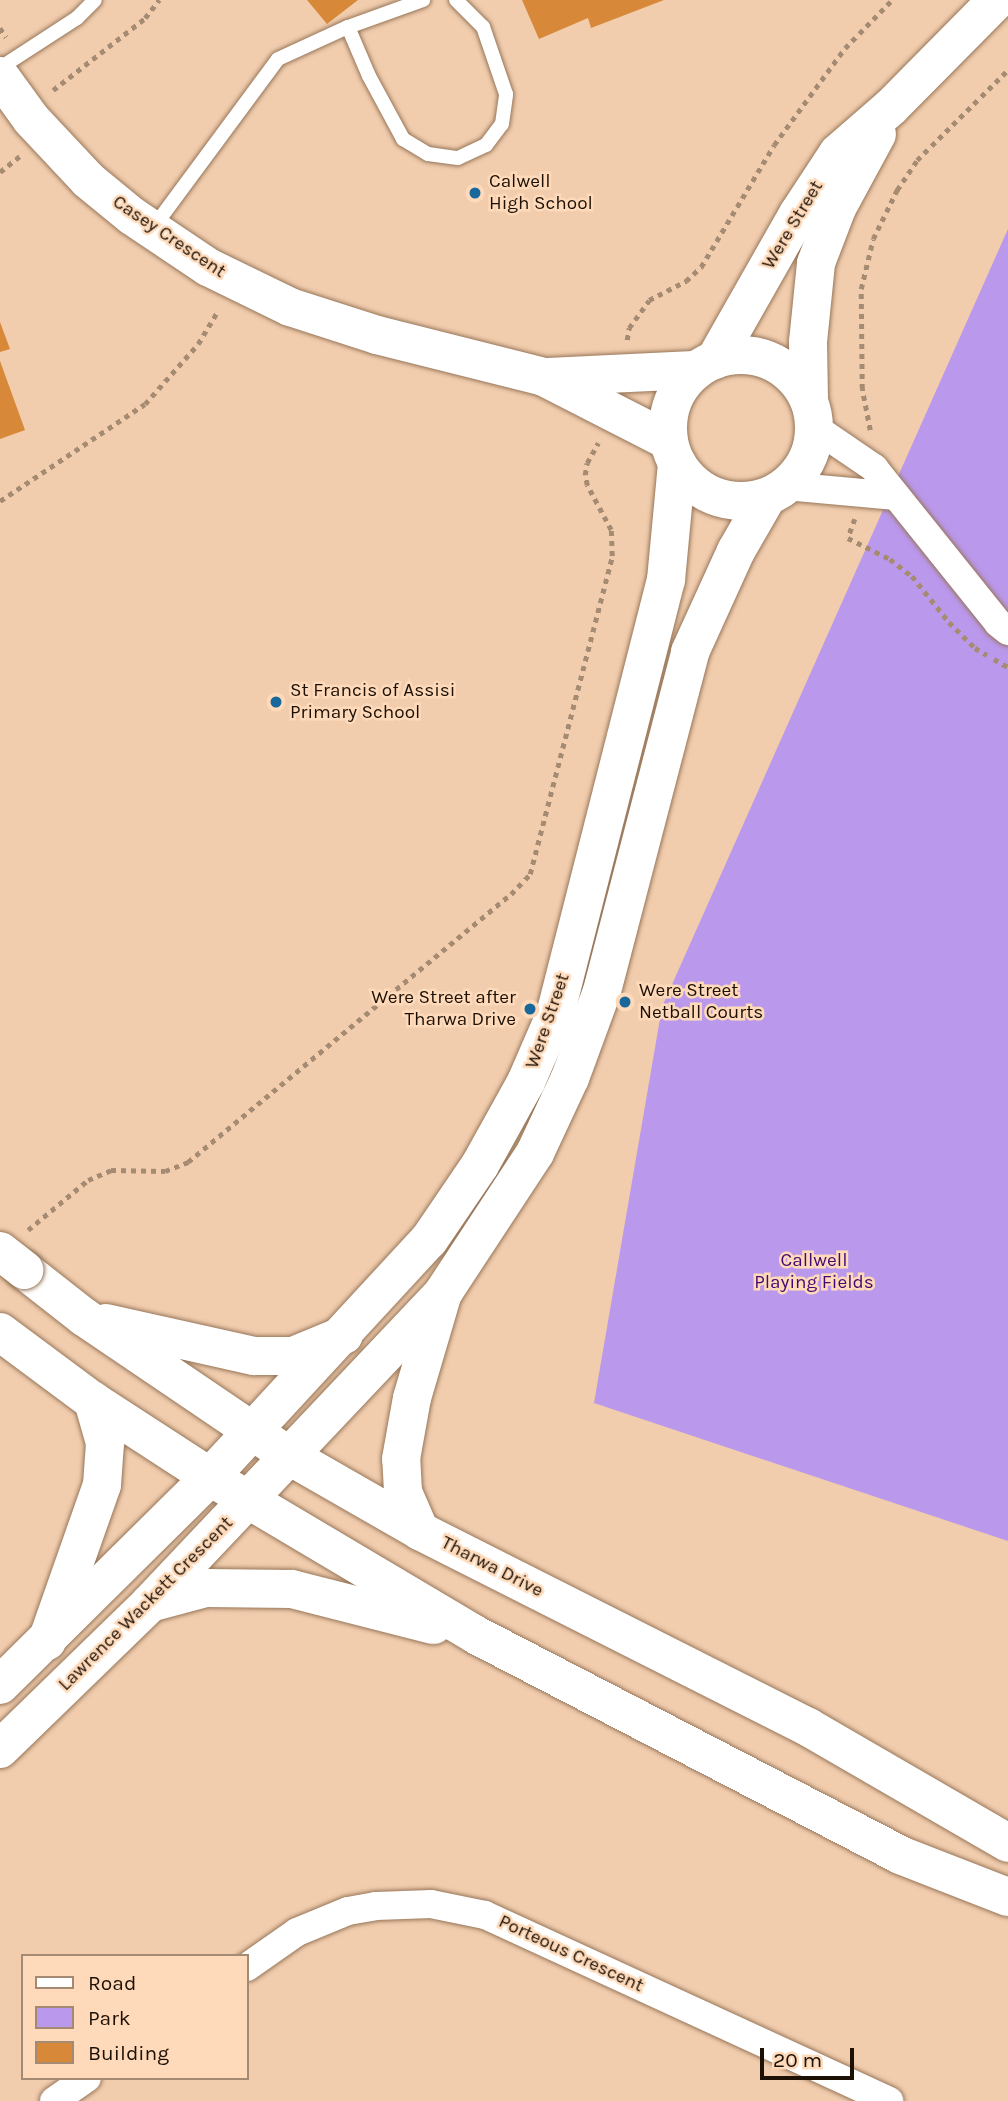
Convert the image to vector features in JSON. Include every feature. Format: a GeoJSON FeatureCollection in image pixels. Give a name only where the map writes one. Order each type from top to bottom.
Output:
{"type":"FeatureCollection","features":[{"type":"Feature","properties":{"kind":"street","name":"Were Street"},"geometry":{"type":"LineString","coordinates":[[705,365],[838,153],[891,107],[997,0]]}},
{"type":"Feature","properties":{"kind":"street","name":"Casey Crescent"},"geometry":{"type":"LineString","coordinates":[[10,66],[31,119],[88,180],[152,229],[208,267],[290,307],[377,335],[544,377],[673,452]]}},
{"type":"Feature","properties":{"kind":"street","name":"Were Street"},"geometry":{"type":"LineString","coordinates":[[811,413],[807,342],[816,263],[837,208],[891,107]]}},
{"type":"Feature","properties":{"kind":"street"},"geometry":{"type":"LineString","coordinates":[[776,492],[801,470],[811,450],[811,413],[797,380],[780,365],[759,356],[736,355],[705,365],[682,385],[673,402],[668,421],[673,452],[690,481],[706,493],[726,500],[746,502],[776,492],[896,496]]}},
{"type":"Feature","properties":{"kind":"street","name":"Casey Crescent"},"geometry":{"type":"LineString","coordinates":[[544,377],[705,365]]}},
{"type":"Feature","properties":{"kind":"street"},"geometry":{"type":"LineString","coordinates":[[811,413],[874,468],[998,623],[1008,631]]}},
{"type":"Feature","properties":{"kind":"street","name":"Were Street"},"geometry":{"type":"LineString","coordinates":[[210,1478],[429,1241],[480,1166],[526,1082],[555,1015],[666,580],[673,452]]}},
{"type":"Feature","properties":{"kind":"street","name":"Were Street"},"geometry":{"type":"LineString","coordinates":[[291,1457],[443,1293],[535,1153],[570,1078],[602,991],[690,652],[736,551],[776,492]]}},
{"type":"Feature","properties":{"kind":"street","name":"Tharwa Drive"},"geometry":{"type":"LineString","coordinates":[[15,1253],[84,1317],[251,1433],[291,1457],[420,1531],[808,1727],[1008,1843]]}},
{"type":"Feature","properties":{"kind":"street"},"geometry":{"type":"LineString","coordinates":[[420,1531],[403,1492],[401,1459],[412,1398],[443,1293]]}},
{"type":"Feature","properties":{"kind":"street"},"geometry":{"type":"LineString","coordinates":[[84,1317],[254,1356],[293,1356],[344,1335]]}},
{"type":"Feature","properties":{"kind":"street"},"geometry":{"type":"LineString","coordinates":[[0,1332],[93,1401],[210,1478],[476,1635],[900,1855],[1008,1897]]}},
{"type":"Feature","properties":{"kind":"street"},"geometry":{"type":"LineString","coordinates":[[47,1641],[102,1485],[105,1443],[93,1401]]}},
{"type":"Feature","properties":{"kind":"street","name":"Lawrence Wackett Crescent"},"geometry":{"type":"LineString","coordinates":[[0,1749],[150,1603],[291,1457]]}},
{"type":"Feature","properties":{"kind":"street"},"geometry":{"type":"LineString","coordinates":[[0,1685],[210,1478]]}},
{"type":"Feature","properties":{"kind":"street"},"geometry":{"type":"LineString","coordinates":[[150,1603],[206,1588],[292,1589],[476,1635]]}},
{"type":"Feature","properties":{"kind":"street","name":"Porteous Crescent"},"geometry":{"type":"LineString","coordinates":[[248,1966],[297,1932],[348,1911],[376,1906],[431,1904],[485,1915],[889,2101]]}},
{"type":"Feature","properties":{"kind":"street"},"geometry":{"type":"LineString","coordinates":[[54,2101],[84,2080]]}},
{"type":"Feature","properties":{"kind":"lane"},"geometry":{"type":"LineString","coordinates":[[0,68],[10,66],[77,18],[95,0]]}},
{"type":"Feature","properties":{"kind":"lane"},"geometry":{"type":"LineString","coordinates":[[152,229],[278,59],[348,27],[423,0]]}},
{"type":"Feature","properties":{"kind":"lane"},"geometry":{"type":"LineString","coordinates":[[348,27],[369,76],[403,139],[428,154],[458,159],[486,145],[502,124],[506,94],[484,27],[456,0]]}},
{"type":"Feature","properties":{"kind":"path"},"geometry":{"type":"LineString","coordinates":[[0,28],[10,66],[47,94],[145,18],[159,0]]}},
{"type":"Feature","properties":{"kind":"path"},"geometry":{"type":"LineString","coordinates":[[625,350],[629,328],[639,311],[649,300],[686,281],[701,267],[774,145],[845,48],[892,0]]}},
{"type":"Feature","properties":{"kind":"path"},"geometry":{"type":"LineString","coordinates":[[876,439],[870,434],[862,388],[861,289],[873,239],[897,190],[917,160],[1008,69]]}},
{"type":"Feature","properties":{"kind":"path"},"geometry":{"type":"LineString","coordinates":[[0,172],[24,153]]}},
{"type":"Feature","properties":{"kind":"path"},"geometry":{"type":"LineString","coordinates":[[0,502],[145,404],[198,344],[222,306]]}},
{"type":"Feature","properties":{"kind":"path"},"geometry":{"type":"LineString","coordinates":[[15,1253],[88,1180],[111,1170],[164,1171],[188,1162],[511,894],[530,874],[612,556],[611,530],[587,485],[585,475],[587,463],[603,434]]}},
{"type":"Feature","properties":{"kind":"path"},"geometry":{"type":"LineString","coordinates":[[848,538],[890,559],[905,570],[975,648],[1008,667]]}},
{"type":"Feature","properties":{"kind":"green space","name":"Callwell Playing Fields"},"geometry":{"type":"Polygon","coordinates":[[[1008,229],[1008,1541],[594,1403],[662,1007],[1008,229]]]}},
{"type":"Feature","properties":{"kind":"building"},"geometry":{"type":"Polygon","coordinates":[[[307,0],[358,0],[327,24],[307,0]]]}},
{"type":"Feature","properties":{"kind":"building"},"geometry":{"type":"Polygon","coordinates":[[[522,0],[664,0],[591,28],[588,18],[539,39],[522,0]]]}},
{"type":"Feature","properties":{"kind":"building"},"geometry":{"type":"Polygon","coordinates":[[[0,322],[10,349],[0,352],[0,322]]]}},
{"type":"Feature","properties":{"kind":"building"},"geometry":{"type":"Polygon","coordinates":[[[0,361],[25,430],[0,439],[0,361]]]}},
{"type":"Feature","properties":{"kind":"place","name":"Calwell High School"},"geometry":{"type":"Point","coordinates":[475,193]}},
{"type":"Feature","properties":{"kind":"place","name":"St Francis of Assisi Primary School"},"geometry":{"type":"Point","coordinates":[276,702]}},
{"type":"Feature","properties":{"kind":"place","name":"Were Street Netball Courts"},"geometry":{"type":"Point","coordinates":[625,1002]}},
{"type":"Feature","properties":{"kind":"place","name":"Were Street after Tharwa Drive"},"geometry":{"type":"Point","coordinates":[530,1009]}}]}
